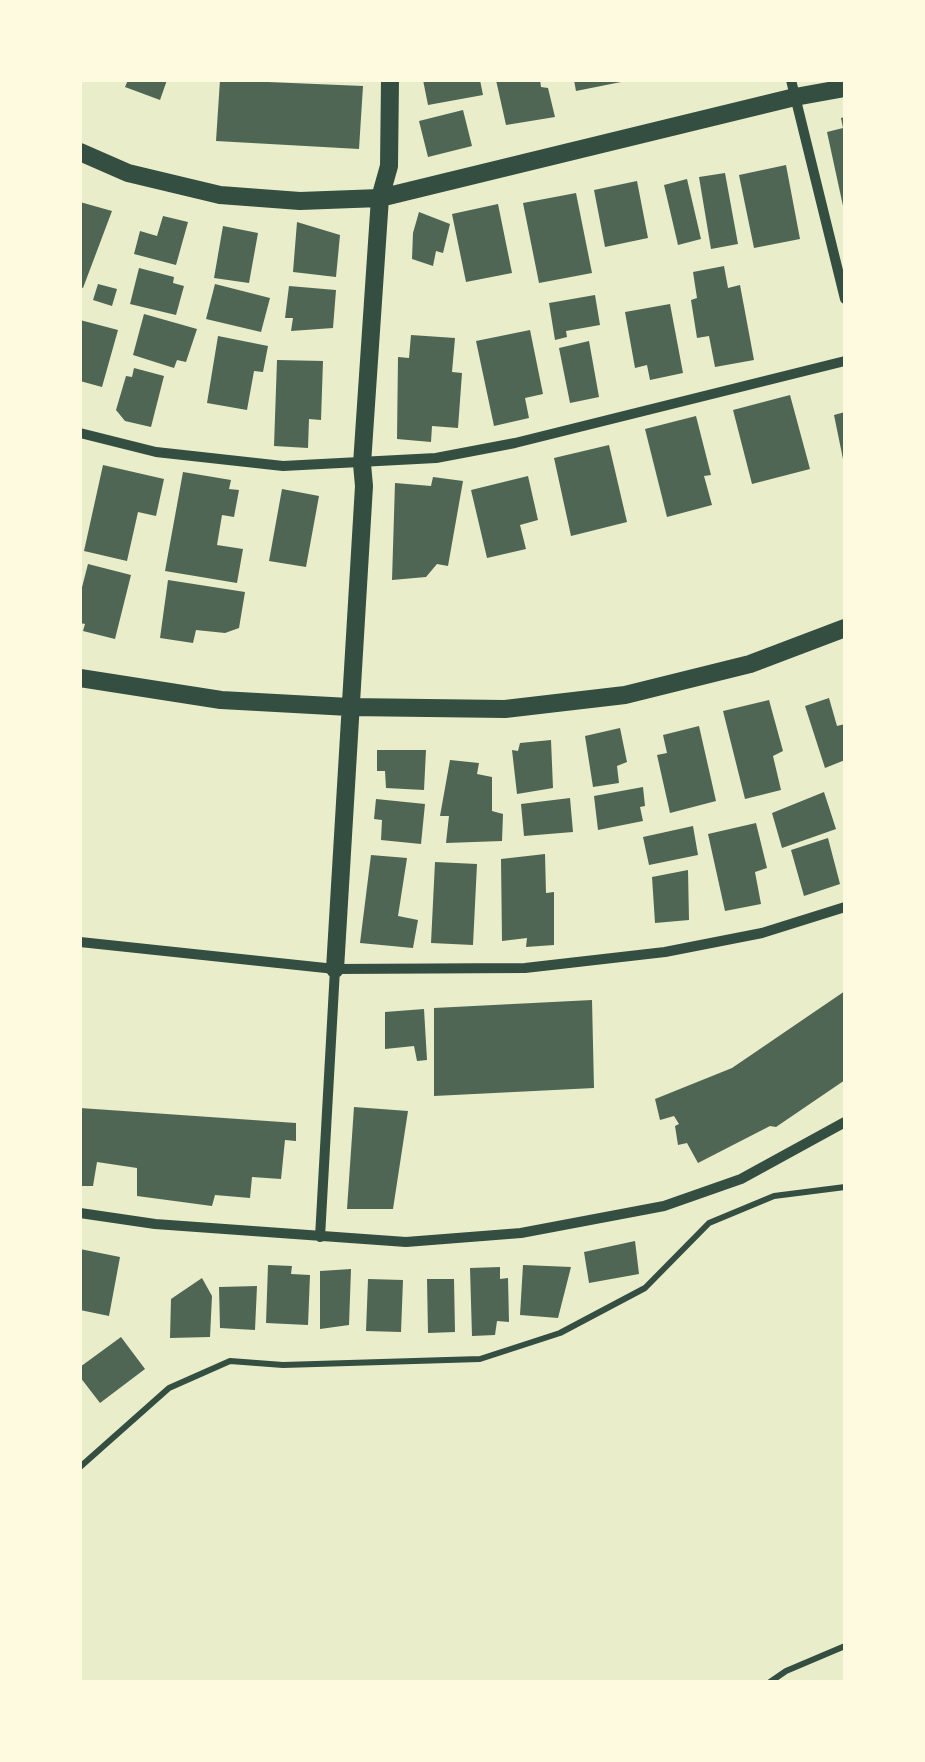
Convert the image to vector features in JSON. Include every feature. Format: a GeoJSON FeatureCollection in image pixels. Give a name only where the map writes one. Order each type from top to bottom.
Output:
{"type":"FeatureCollection","features":[{"type":"Feature","properties":{"kind":"street"},"geometry":{"type":"LineString","coordinates":[[320,1237],[364,486],[362,464],[380,198],[389,166],[390,80]]}},
{"type":"Feature","properties":{"kind":"street"},"geometry":{"type":"LineString","coordinates":[[793,88],[845,299]]}},
{"type":"Feature","properties":{"kind":"street"},"geometry":{"type":"LineString","coordinates":[[80,152],[128,173],[220,194],[300,201],[380,198],[793,88],[845,88]]}},
{"type":"Feature","properties":{"kind":"street"},"geometry":{"type":"LineString","coordinates":[[80,433],[156,452],[283,466],[436,458],[514,443],[845,362]]}},
{"type":"Feature","properties":{"kind":"street"},"geometry":{"type":"LineString","coordinates":[[80,678],[221,700],[505,709],[626,695],[750,664],[845,628]]}},
{"type":"Feature","properties":{"kind":"street"},"geometry":{"type":"LineString","coordinates":[[80,942],[335,970],[525,968],[648,954],[762,933],[845,907]]}},
{"type":"Feature","properties":{"kind":"street"},"geometry":{"type":"LineString","coordinates":[[80,1213],[155,1224],[406,1242],[520,1233],[664,1206],[741,1179],[845,1122]]}},
{"type":"Feature","properties":{"kind":"path"},"geometry":{"type":"LineString","coordinates":[[80,1467],[170,1388],[230,1361],[284,1365],[480,1359],[560,1334],[644,1288],[709,1223],[774,1196],[845,1187]]}},
{"type":"Feature","properties":{"kind":"path"},"geometry":{"type":"LineString","coordinates":[[770,1682],[786,1670],[845,1646]]}},
{"type":"Feature","properties":{"kind":"building"},"geometry":{"type":"Polygon","coordinates":[[[128,80],[167,80],[160,100],[125,87],[128,80]]]}},
{"type":"Feature","properties":{"kind":"building"},"geometry":{"type":"Polygon","coordinates":[[[220,80],[363,86],[359,149],[216,141],[220,80]]]}},
{"type":"Feature","properties":{"kind":"building"},"geometry":{"type":"Polygon","coordinates":[[[423,80],[480,80],[483,95],[428,105],[423,80]]]}},
{"type":"Feature","properties":{"kind":"building"},"geometry":{"type":"Polygon","coordinates":[[[496,80],[540,80],[541,87],[548,88],[555,117],[506,125],[496,80]]]}},
{"type":"Feature","properties":{"kind":"building"},"geometry":{"type":"Polygon","coordinates":[[[574,80],[621,80],[621,82],[576,91],[574,80]]]}},
{"type":"Feature","properties":{"kind":"building"},"geometry":{"type":"Polygon","coordinates":[[[463,110],[472,146],[428,157],[419,121],[463,110]]]}},
{"type":"Feature","properties":{"kind":"building"},"geometry":{"type":"Polygon","coordinates":[[[845,117],[843,206],[827,132],[843,128],[841,118],[845,117]]]}},
{"type":"Feature","properties":{"kind":"building"},"geometry":{"type":"Polygon","coordinates":[[[786,165],[800,239],[754,248],[739,175],[786,165]]]}},
{"type":"Feature","properties":{"kind":"building"},"geometry":{"type":"Polygon","coordinates":[[[725,173],[738,244],[711,249],[699,177],[725,173]]]}},
{"type":"Feature","properties":{"kind":"building"},"geometry":{"type":"Polygon","coordinates":[[[687,179],[701,239],[678,245],[664,185],[687,179]]]}},
{"type":"Feature","properties":{"kind":"building"},"geometry":{"type":"Polygon","coordinates":[[[637,181],[648,238],[605,247],[594,190],[637,181]]]}},
{"type":"Feature","properties":{"kind":"building"},"geometry":{"type":"Polygon","coordinates":[[[576,193],[592,273],[539,283],[523,203],[576,193]]]}},
{"type":"Feature","properties":{"kind":"building"},"geometry":{"type":"Polygon","coordinates":[[[80,202],[112,211],[83,288],[80,287],[80,202]]]}},
{"type":"Feature","properties":{"kind":"building"},"geometry":{"type":"Polygon","coordinates":[[[498,204],[512,273],[466,282],[452,214],[498,204]]]}},
{"type":"Feature","properties":{"kind":"building"},"geometry":{"type":"Polygon","coordinates":[[[419,212],[450,224],[443,253],[436,251],[433,266],[412,259],[419,212]]]}},
{"type":"Feature","properties":{"kind":"building"},"geometry":{"type":"Polygon","coordinates":[[[163,216],[188,222],[176,265],[134,254],[140,231],[157,236],[163,216]]]}},
{"type":"Feature","properties":{"kind":"building"},"geometry":{"type":"Polygon","coordinates":[[[297,222],[340,235],[336,277],[293,272],[297,222]]]}},
{"type":"Feature","properties":{"kind":"building"},"geometry":{"type":"Polygon","coordinates":[[[223,226],[258,233],[249,283],[214,278],[223,226]]]}},
{"type":"Feature","properties":{"kind":"building"},"geometry":{"type":"Polygon","coordinates":[[[724,266],[728,288],[740,285],[754,360],[715,367],[709,336],[697,338],[691,300],[697,298],[693,272],[724,266]]]}},
{"type":"Feature","properties":{"kind":"building"},"geometry":{"type":"Polygon","coordinates":[[[139,268],[174,277],[173,283],[184,286],[176,315],[130,304],[139,268]]]}},
{"type":"Feature","properties":{"kind":"building"},"geometry":{"type":"Polygon","coordinates":[[[98,284],[117,289],[112,306],[93,300],[98,284]]]}},
{"type":"Feature","properties":{"kind":"building"},"geometry":{"type":"Polygon","coordinates":[[[215,284],[270,298],[261,332],[206,319],[215,284]]]}},
{"type":"Feature","properties":{"kind":"building"},"geometry":{"type":"Polygon","coordinates":[[[289,286],[336,290],[333,328],[291,331],[293,318],[285,318],[289,286]]]}},
{"type":"Feature","properties":{"kind":"building"},"geometry":{"type":"Polygon","coordinates":[[[595,295],[600,325],[566,331],[567,337],[555,340],[549,303],[595,295]]]}},
{"type":"Feature","properties":{"kind":"building"},"geometry":{"type":"Polygon","coordinates":[[[670,304],[683,373],[650,380],[647,365],[635,368],[625,312],[670,304]]]}},
{"type":"Feature","properties":{"kind":"building"},"geometry":{"type":"Polygon","coordinates":[[[144,314],[197,329],[186,362],[177,360],[174,368],[133,355],[144,314]]]}},
{"type":"Feature","properties":{"kind":"building"},"geometry":{"type":"Polygon","coordinates":[[[80,320],[118,330],[102,387],[80,381],[80,320]]]}},
{"type":"Feature","properties":{"kind":"building"},"geometry":{"type":"Polygon","coordinates":[[[530,330],[543,394],[525,398],[529,418],[494,426],[476,341],[530,330]]]}},
{"type":"Feature","properties":{"kind":"building"},"geometry":{"type":"Polygon","coordinates":[[[411,335],[455,338],[452,372],[462,373],[458,428],[432,426],[431,442],[397,439],[398,357],[409,358],[411,335]]]}},
{"type":"Feature","properties":{"kind":"building"},"geometry":{"type":"Polygon","coordinates":[[[218,336],[268,346],[263,372],[254,371],[247,410],[207,403],[218,336]]]}},
{"type":"Feature","properties":{"kind":"building"},"geometry":{"type":"Polygon","coordinates":[[[589,341],[599,397],[570,403],[559,348],[589,341]]]}},
{"type":"Feature","properties":{"kind":"building"},"geometry":{"type":"Polygon","coordinates":[[[277,360],[323,361],[321,420],[309,419],[308,448],[274,446],[277,360]]]}},
{"type":"Feature","properties":{"kind":"building"},"geometry":{"type":"Polygon","coordinates":[[[134,368],[164,376],[151,427],[125,421],[116,410],[126,376],[132,377],[134,368]]]}},
{"type":"Feature","properties":{"kind":"building"},"geometry":{"type":"Polygon","coordinates":[[[790,395],[810,469],[752,484],[733,410],[790,395]]]}},
{"type":"Feature","properties":{"kind":"building"},"geometry":{"type":"Polygon","coordinates":[[[845,412],[845,458],[843,459],[834,415],[845,412]]]}},
{"type":"Feature","properties":{"kind":"building"},"geometry":{"type":"Polygon","coordinates":[[[696,416],[711,475],[704,476],[712,505],[667,517],[645,429],[696,416]]]}},
{"type":"Feature","properties":{"kind":"building"},"geometry":{"type":"Polygon","coordinates":[[[609,445],[627,522],[571,536],[554,458],[609,445]]]}},
{"type":"Feature","properties":{"kind":"building"},"geometry":{"type":"Polygon","coordinates":[[[103,465],[164,479],[156,516],[138,512],[127,561],[84,551],[103,465]]]}},
{"type":"Feature","properties":{"kind":"building"},"geometry":{"type":"Polygon","coordinates":[[[183,472],[231,480],[229,489],[239,490],[234,517],[222,515],[217,545],[243,549],[237,583],[165,571],[183,472]]]}},
{"type":"Feature","properties":{"kind":"building"},"geometry":{"type":"Polygon","coordinates":[[[528,476],[538,520],[520,525],[526,549],[487,558],[471,490],[528,476]]]}},
{"type":"Feature","properties":{"kind":"building"},"geometry":{"type":"Polygon","coordinates":[[[433,477],[463,481],[448,566],[437,564],[426,577],[392,580],[395,483],[431,486],[433,477]]]}},
{"type":"Feature","properties":{"kind":"building"},"geometry":{"type":"Polygon","coordinates":[[[282,489],[319,496],[306,567],[269,561],[282,489]]]}},
{"type":"Feature","properties":{"kind":"building"},"geometry":{"type":"Polygon","coordinates":[[[88,564],[131,575],[115,639],[83,631],[85,624],[80,623],[80,595],[88,564]]]}},
{"type":"Feature","properties":{"kind":"building"},"geometry":{"type":"Polygon","coordinates":[[[168,580],[245,592],[239,628],[225,633],[196,630],[193,643],[160,638],[168,580]]]}},
{"type":"Feature","properties":{"kind":"building"},"geometry":{"type":"Polygon","coordinates":[[[829,698],[837,726],[845,724],[845,760],[825,768],[805,706],[829,698]]]}},
{"type":"Feature","properties":{"kind":"building"},"geometry":{"type":"Polygon","coordinates":[[[769,700],[783,751],[773,756],[781,790],[745,799],[723,711],[769,700]]]}},
{"type":"Feature","properties":{"kind":"building"},"geometry":{"type":"Polygon","coordinates":[[[699,726],[716,801],[670,813],[657,755],[667,753],[663,735],[699,726]]]}},
{"type":"Feature","properties":{"kind":"building"},"geometry":{"type":"Polygon","coordinates":[[[620,728],[627,762],[617,766],[619,783],[593,787],[585,736],[620,728]]]}},
{"type":"Feature","properties":{"kind":"building"},"geometry":{"type":"Polygon","coordinates":[[[551,740],[553,788],[517,794],[512,750],[518,751],[520,743],[551,740]]]}},
{"type":"Feature","properties":{"kind":"building"},"geometry":{"type":"Polygon","coordinates":[[[377,750],[426,750],[424,790],[386,788],[385,771],[377,771],[377,750]]]}},
{"type":"Feature","properties":{"kind":"building"},"geometry":{"type":"Polygon","coordinates":[[[450,760],[479,763],[477,774],[492,777],[492,811],[503,814],[502,841],[446,843],[449,816],[440,816],[450,760]]]}},
{"type":"Feature","properties":{"kind":"building"},"geometry":{"type":"Polygon","coordinates":[[[643,787],[643,821],[598,830],[594,796],[643,787]]]}},
{"type":"Feature","properties":{"kind":"building"},"geometry":{"type":"Polygon","coordinates":[[[824,792],[836,829],[782,848],[772,813],[824,792]]]}},
{"type":"Feature","properties":{"kind":"building"},"geometry":{"type":"Polygon","coordinates":[[[570,798],[573,832],[524,836],[521,804],[570,798]]]}},
{"type":"Feature","properties":{"kind":"building"},"geometry":{"type":"Polygon","coordinates":[[[376,799],[425,804],[421,844],[381,840],[382,820],[374,819],[376,799]]]}},
{"type":"Feature","properties":{"kind":"building"},"geometry":{"type":"Polygon","coordinates":[[[756,823],[767,868],[755,872],[761,904],[725,911],[708,834],[756,823]]]}},
{"type":"Feature","properties":{"kind":"building"},"geometry":{"type":"Polygon","coordinates":[[[693,826],[698,855],[649,865],[643,837],[693,826]]]}},
{"type":"Feature","properties":{"kind":"building"},"geometry":{"type":"Polygon","coordinates":[[[828,838],[840,884],[804,896],[791,850],[828,838]]]}},
{"type":"Feature","properties":{"kind":"building"},"geometry":{"type":"Polygon","coordinates":[[[545,854],[546,893],[554,892],[554,945],[526,947],[527,938],[502,941],[501,859],[545,854]]]}},
{"type":"Feature","properties":{"kind":"building"},"geometry":{"type":"Polygon","coordinates":[[[371,855],[407,858],[398,916],[418,920],[413,948],[360,943],[371,855]]]}},
{"type":"Feature","properties":{"kind":"building"},"geometry":{"type":"Polygon","coordinates":[[[435,862],[477,864],[473,945],[431,943],[435,862]]]}},
{"type":"Feature","properties":{"kind":"building"},"geometry":{"type":"Polygon","coordinates":[[[688,870],[689,920],[655,923],[652,877],[688,870]]]}},
{"type":"Feature","properties":{"kind":"building"},"geometry":{"type":"Polygon","coordinates":[[[845,991],[845,1080],[776,1127],[770,1126],[698,1163],[687,1143],[678,1145],[675,1126],[679,1124],[674,1116],[660,1120],[655,1099],[732,1068],[845,991]]]}},
{"type":"Feature","properties":{"kind":"building"},"geometry":{"type":"Polygon","coordinates":[[[592,1000],[594,1088],[434,1096],[434,1008],[592,1000]]]}},
{"type":"Feature","properties":{"kind":"building"},"geometry":{"type":"Polygon","coordinates":[[[424,1009],[427,1060],[417,1061],[414,1046],[385,1049],[385,1012],[424,1009]]]}},
{"type":"Feature","properties":{"kind":"building"},"geometry":{"type":"Polygon","coordinates":[[[354,1107],[408,1111],[393,1209],[347,1209],[354,1107]]]}},
{"type":"Feature","properties":{"kind":"building"},"geometry":{"type":"Polygon","coordinates":[[[80,1108],[296,1123],[296,1141],[285,1140],[281,1179],[252,1177],[250,1198],[215,1195],[212,1206],[137,1196],[137,1168],[97,1162],[93,1186],[80,1186],[80,1108]]]}},
{"type":"Feature","properties":{"kind":"building"},"geometry":{"type":"Polygon","coordinates":[[[635,1241],[639,1274],[589,1283],[584,1252],[635,1241]]]}},
{"type":"Feature","properties":{"kind":"building"},"geometry":{"type":"Polygon","coordinates":[[[80,1249],[120,1257],[109,1316],[80,1310],[80,1249]]]}},
{"type":"Feature","properties":{"kind":"building"},"geometry":{"type":"Polygon","coordinates":[[[268,1265],[292,1266],[291,1274],[310,1275],[308,1325],[266,1323],[268,1265]]]}},
{"type":"Feature","properties":{"kind":"building"},"geometry":{"type":"Polygon","coordinates":[[[523,1265],[571,1267],[558,1318],[520,1315],[523,1265]]]}},
{"type":"Feature","properties":{"kind":"building"},"geometry":{"type":"Polygon","coordinates":[[[500,1267],[500,1279],[508,1278],[509,1322],[497,1321],[495,1335],[472,1336],[470,1268],[500,1267]]]}},
{"type":"Feature","properties":{"kind":"building"},"geometry":{"type":"Polygon","coordinates":[[[351,1269],[349,1325],[320,1329],[320,1271],[351,1269]]]}},
{"type":"Feature","properties":{"kind":"building"},"geometry":{"type":"Polygon","coordinates":[[[202,1278],[212,1296],[210,1337],[170,1338],[171,1299],[202,1278]]]}},
{"type":"Feature","properties":{"kind":"building"},"geometry":{"type":"Polygon","coordinates":[[[368,1279],[403,1280],[401,1332],[366,1331],[368,1279]]]}},
{"type":"Feature","properties":{"kind":"building"},"geometry":{"type":"Polygon","coordinates":[[[427,1279],[454,1279],[455,1332],[428,1333],[427,1279]]]}},
{"type":"Feature","properties":{"kind":"building"},"geometry":{"type":"Polygon","coordinates":[[[257,1286],[255,1330],[220,1328],[219,1287],[257,1286]]]}},
{"type":"Feature","properties":{"kind":"building"},"geometry":{"type":"Polygon","coordinates":[[[121,1337],[145,1369],[100,1403],[80,1377],[80,1367],[121,1337]]]}}]}
